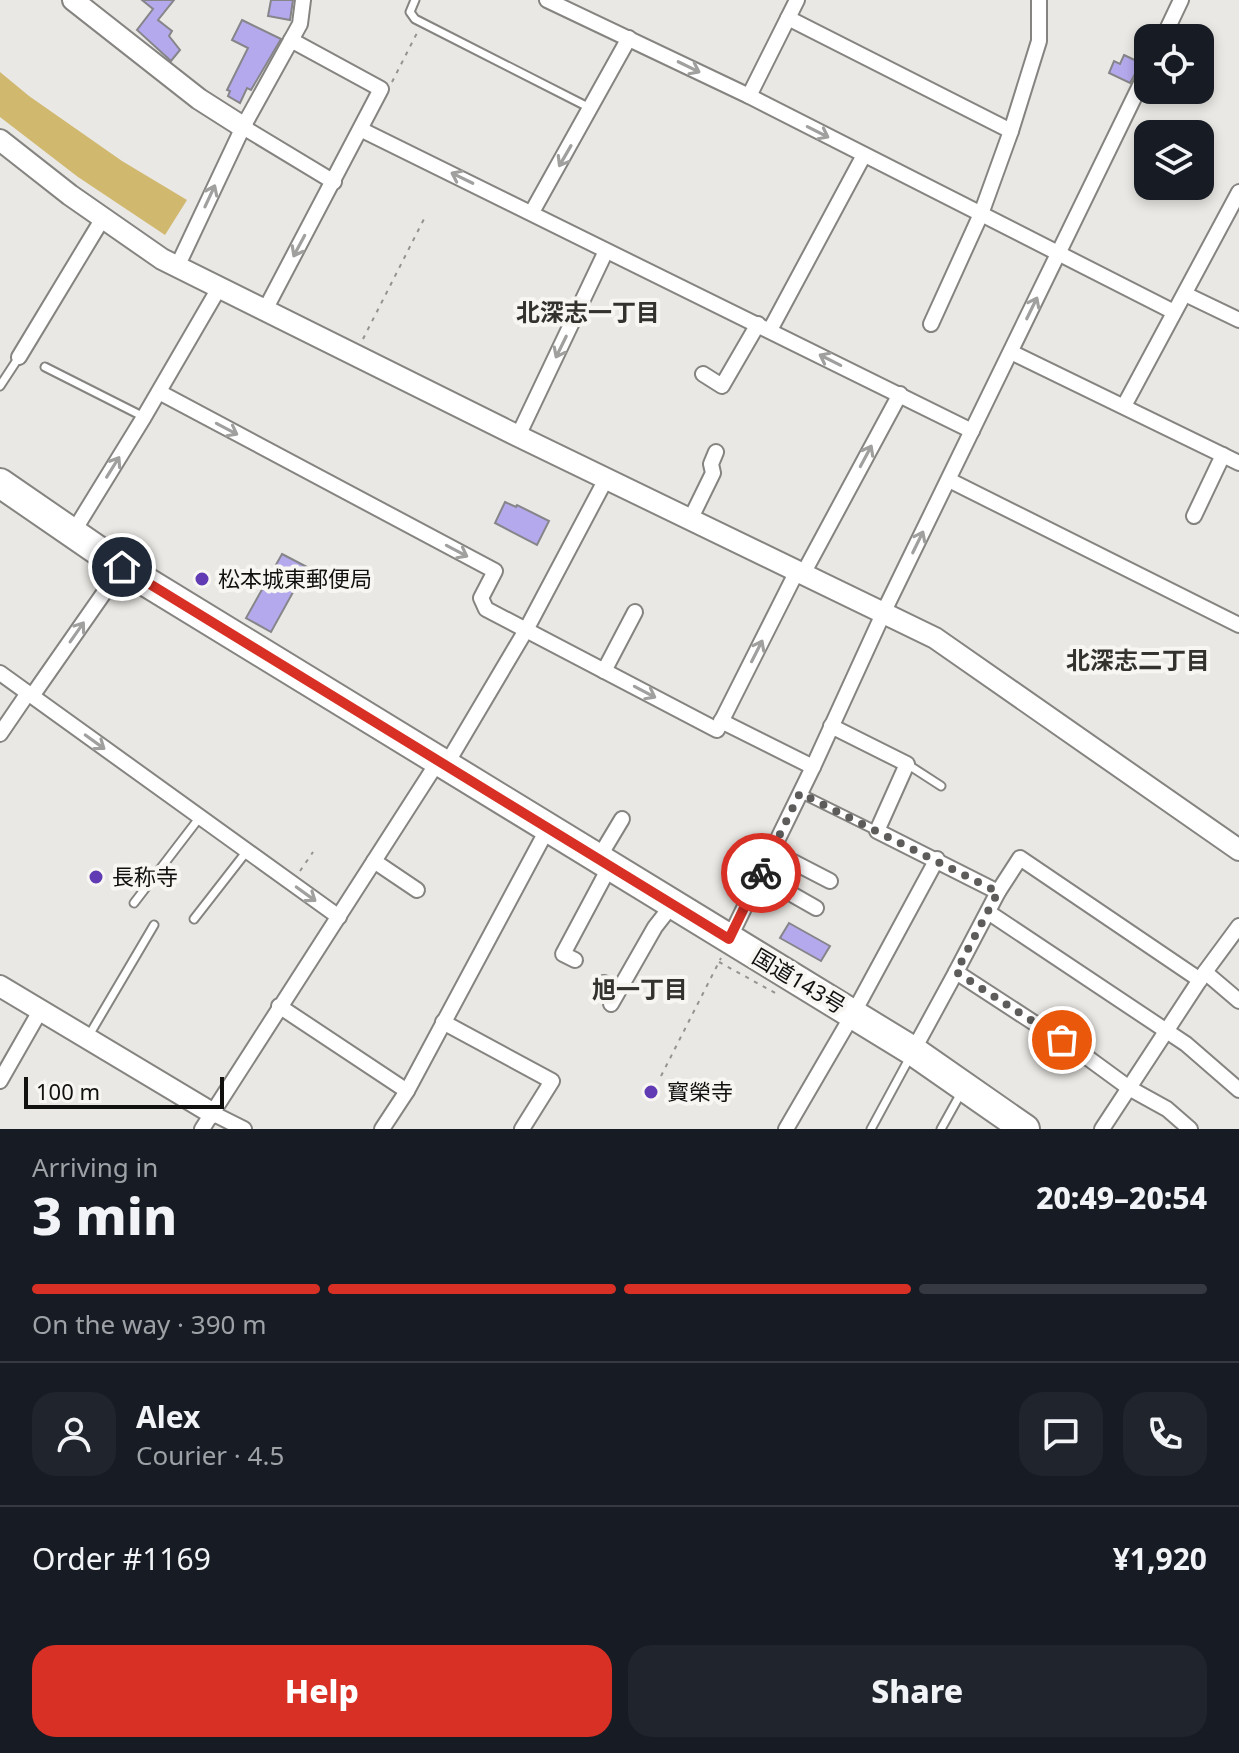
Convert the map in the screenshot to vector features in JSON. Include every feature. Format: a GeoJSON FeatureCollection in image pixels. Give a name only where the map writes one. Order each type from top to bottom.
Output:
{"type":"FeatureCollection","features":[{"type":"Feature","properties":{"kind":"highway","name":"国道143号"},"geometry":{"type":"LineString","coordinates":[[0,483],[122,567],[673,904],[724,950],[853,1014],[913,1051],[1025,1129]]}},
{"type":"Feature","properties":{"kind":"street"},"geometry":{"type":"LineString","coordinates":[[73,0],[199,99],[334,182]]}},
{"type":"Feature","properties":{"kind":"street"},"geometry":{"type":"LineString","coordinates":[[177,267],[243,127],[300,24],[303,0]]}},
{"type":"Feature","properties":{"kind":"street"},"geometry":{"type":"LineString","coordinates":[[547,0],[749,96],[1174,312]]}},
{"type":"Feature","properties":{"kind":"street"},"geometry":{"type":"LineString","coordinates":[[749,96],[797,0]]}},
{"type":"Feature","properties":{"kind":"street"},"geometry":{"type":"LineString","coordinates":[[931,324],[981,214],[1011,131],[1039,41],[1039,0]]}},
{"type":"Feature","properties":{"kind":"street"},"geometry":{"type":"LineString","coordinates":[[1170,24],[1181,0]]}},
{"type":"Feature","properties":{"kind":"street"},"geometry":{"type":"LineString","coordinates":[[788,18],[1011,131]]}},
{"type":"Feature","properties":{"kind":"street"},"geometry":{"type":"LineString","coordinates":[[532,212],[629,38]]}},
{"type":"Feature","properties":{"kind":"street"},"geometry":{"type":"LineString","coordinates":[[265,310],[381,89],[291,40]]}},
{"type":"Feature","properties":{"kind":"street"},"geometry":{"type":"LineString","coordinates":[[724,950],[884,612],[1134,98]]}},
{"type":"Feature","properties":{"kind":"street"},"geometry":{"type":"LineString","coordinates":[[362,130],[972,431]]}},
{"type":"Feature","properties":{"kind":"street"},"geometry":{"type":"LineString","coordinates":[[0,140],[103,218],[177,267],[948,646],[1239,850]]}},
{"type":"Feature","properties":{"kind":"street"},"geometry":{"type":"LineString","coordinates":[[703,374],[722,386],[764,327],[864,155]]}},
{"type":"Feature","properties":{"kind":"street"},"geometry":{"type":"LineString","coordinates":[[1124,406],[1239,192]]}},
{"type":"Feature","properties":{"kind":"street"},"geometry":{"type":"LineString","coordinates":[[19,357],[103,218]]}},
{"type":"Feature","properties":{"kind":"street"},"geometry":{"type":"LineString","coordinates":[[518,436],[606,251]]}},
{"type":"Feature","properties":{"kind":"street"},"geometry":{"type":"LineString","coordinates":[[72,534],[219,288]]}},
{"type":"Feature","properties":{"kind":"street"},"geometry":{"type":"LineString","coordinates":[[1185,294],[1239,320]]}},
{"type":"Feature","properties":{"kind":"street"},"geometry":{"type":"LineString","coordinates":[[1011,352],[1239,463]]}},
{"type":"Feature","properties":{"kind":"street"},"geometry":{"type":"LineString","coordinates":[[159,392],[495,571],[481,598],[486,609],[717,730],[900,394]]}},
{"type":"Feature","properties":{"kind":"street"},"geometry":{"type":"LineString","coordinates":[[690,520],[713,473],[711,464],[716,452]]}},
{"type":"Feature","properties":{"kind":"street"},"geometry":{"type":"LineString","coordinates":[[1194,516],[1223,455]]}},
{"type":"Feature","properties":{"kind":"street"},"geometry":{"type":"LineString","coordinates":[[207,1121],[526,630],[606,479]]}},
{"type":"Feature","properties":{"kind":"street"},"geometry":{"type":"LineString","coordinates":[[949,480],[1239,625]]}},
{"type":"Feature","properties":{"kind":"street"},"geometry":{"type":"LineString","coordinates":[[0,734],[122,567]]}},
{"type":"Feature","properties":{"kind":"street"},"geometry":{"type":"LineString","coordinates":[[604,671],[635,612]]}},
{"type":"Feature","properties":{"kind":"street"},"geometry":{"type":"LineString","coordinates":[[0,673],[339,917]]}},
{"type":"Feature","properties":{"kind":"street"},"geometry":{"type":"LineString","coordinates":[[721,721],[813,767]]}},
{"type":"Feature","properties":{"kind":"street"},"geometry":{"type":"LineString","coordinates":[[831,726],[907,764],[877,831],[998,892]]}},
{"type":"Feature","properties":{"kind":"street"},"geometry":{"type":"LineString","coordinates":[[565,958],[622,819]]}},
{"type":"Feature","properties":{"kind":"street"},"geometry":{"type":"LineString","coordinates":[[382,1129],[407,1091],[548,828]]}},
{"type":"Feature","properties":{"kind":"street"},"geometry":{"type":"LineString","coordinates":[[772,851],[830,881]]}},
{"type":"Feature","properties":{"kind":"street"},"geometry":{"type":"LineString","coordinates":[[913,1051],[998,892],[1020,858],[1239,1001]]}},
{"type":"Feature","properties":{"kind":"street"},"geometry":{"type":"LineString","coordinates":[[786,1129],[937,859]]}},
{"type":"Feature","properties":{"kind":"street"},"geometry":{"type":"LineString","coordinates":[[374,861],[417,890]]}},
{"type":"Feature","properties":{"kind":"street"},"geometry":{"type":"LineString","coordinates":[[760,876],[816,908]]}},
{"type":"Feature","properties":{"kind":"street"},"geometry":{"type":"LineString","coordinates":[[604,983],[615,998],[655,927],[673,904]]}},
{"type":"Feature","properties":{"kind":"street"},"geometry":{"type":"LineString","coordinates":[[988,912],[1186,1044],[1239,1090]]}},
{"type":"Feature","properties":{"kind":"street"},"geometry":{"type":"LineString","coordinates":[[1102,1129],[1239,926]]}},
{"type":"Feature","properties":{"kind":"street"},"geometry":{"type":"LineString","coordinates":[[956,972],[1129,1088],[1158,1103],[1190,1129]]}},
{"type":"Feature","properties":{"kind":"street"},"geometry":{"type":"LineString","coordinates":[[0,986],[87,1039],[207,1121],[244,1129]]}},
{"type":"Feature","properties":{"kind":"street"},"geometry":{"type":"LineString","coordinates":[[279,1006],[407,1091]]}},
{"type":"Feature","properties":{"kind":"street"},"geometry":{"type":"LineString","coordinates":[[0,1081],[40,1011]]}},
{"type":"Feature","properties":{"kind":"street"},"geometry":{"type":"LineString","coordinates":[[443,1022],[552,1081],[522,1129]]}},
{"type":"Feature","properties":{"kind":"lane"},"geometry":{"type":"LineString","coordinates":[[415,0],[410,12],[423,23],[592,109]]}},
{"type":"Feature","properties":{"kind":"lane"},"geometry":{"type":"LineString","coordinates":[[0,386],[19,357]]}},
{"type":"Feature","properties":{"kind":"lane"},"geometry":{"type":"LineString","coordinates":[[45,367],[144,417]]}},
{"type":"Feature","properties":{"kind":"lane"},"geometry":{"type":"LineString","coordinates":[[907,764],[941,786]]}},
{"type":"Feature","properties":{"kind":"lane"},"geometry":{"type":"LineString","coordinates":[[800,793],[877,831]]}},
{"type":"Feature","properties":{"kind":"lane"},"geometry":{"type":"LineString","coordinates":[[134,903],[200,817]]}},
{"type":"Feature","properties":{"kind":"lane"},"geometry":{"type":"LineString","coordinates":[[194,919],[247,851]]}},
{"type":"Feature","properties":{"kind":"lane"},"geometry":{"type":"LineString","coordinates":[[87,1039],[154,925]]}},
{"type":"Feature","properties":{"kind":"lane"},"geometry":{"type":"LineString","coordinates":[[871,1129],[913,1051]]}},
{"type":"Feature","properties":{"kind":"lane"},"geometry":{"type":"LineString","coordinates":[[941,1129],[965,1088]]}},
{"type":"Feature","properties":{"kind":"path"},"geometry":{"type":"LineString","coordinates":[[381,89],[389,86],[423,23]]}},
{"type":"Feature","properties":{"kind":"path"},"geometry":{"type":"LineString","coordinates":[[355,354],[424,219]]}},
{"type":"Feature","properties":{"kind":"path"},"geometry":{"type":"LineString","coordinates":[[291,883],[313,852]]}},
{"type":"Feature","properties":{"kind":"path"},"geometry":{"type":"LineString","coordinates":[[661,1076],[724,950],[789,1000]]}},
{"type":"Feature","properties":{"kind":"shaded area"},"geometry":{"type":"Polygon","coordinates":[[[0,72],[122,161],[187,200],[165,235],[78,177],[0,117],[0,72]]]}},
{"type":"Feature","properties":{"kind":"building"},"geometry":{"type":"Polygon","coordinates":[[[142,0],[174,0],[158,20],[172,31],[169,36],[180,50],[171,61],[137,30],[153,9],[142,0]]]}},
{"type":"Feature","properties":{"kind":"building"},"geometry":{"type":"Polygon","coordinates":[[[271,0],[293,0],[290,20],[268,16],[271,0]]]}},
{"type":"Feature","properties":{"kind":"building"},"geometry":{"type":"Polygon","coordinates":[[[242,20],[281,39],[240,103],[228,96],[230,91],[227,90],[248,48],[232,40],[242,20]]]}},
{"type":"Feature","properties":{"kind":"building"},"geometry":{"type":"Polygon","coordinates":[[[1124,55],[1134,60],[1134,76],[1130,83],[1109,73],[1114,61],[1120,64],[1124,55]]]}},
{"type":"Feature","properties":{"kind":"building"},"geometry":{"type":"Polygon","coordinates":[[[505,502],[549,521],[537,545],[495,523],[505,502]]]}},
{"type":"Feature","properties":{"kind":"building"},"geometry":{"type":"Polygon","coordinates":[[[282,554],[307,567],[271,632],[246,618],[282,554]]]}},
{"type":"Feature","properties":{"kind":"building"},"geometry":{"type":"Polygon","coordinates":[[[789,923],[830,946],[821,961],[780,938],[789,923]]]}},
{"type":"Feature","properties":{"kind":"way so far"},"geometry":{"type":"LineString","coordinates":[[761,873],[800,793],[998,892],[956,972],[1062,1040]]}},
{"type":"Feature","properties":{"kind":"place","name":"松本城東郵便局"},"geometry":{"type":"Point","coordinates":[202,579]}},
{"type":"Feature","properties":{"kind":"place","name":"長称寺"},"geometry":{"type":"Point","coordinates":[96,877]}},
{"type":"Feature","properties":{"kind":"place","name":"寳榮寺"},"geometry":{"type":"Point","coordinates":[651,1092]}},
{"type":"Feature","properties":{"kind":"district","name":"北深志一丁目"},"geometry":{"type":"Point","coordinates":[588,313]}},
{"type":"Feature","properties":{"kind":"district","name":"北深志二丁目"},"geometry":{"type":"Point","coordinates":[1138,661]}},
{"type":"Feature","properties":{"kind":"district","name":"旭一丁目"},"geometry":{"type":"Point","coordinates":[640,990]}},
{"type":"Feature","properties":{"kind":"route"},"geometry":{"type":"LineString","coordinates":[[122,567],[729,939],[761,873]]}}]}
